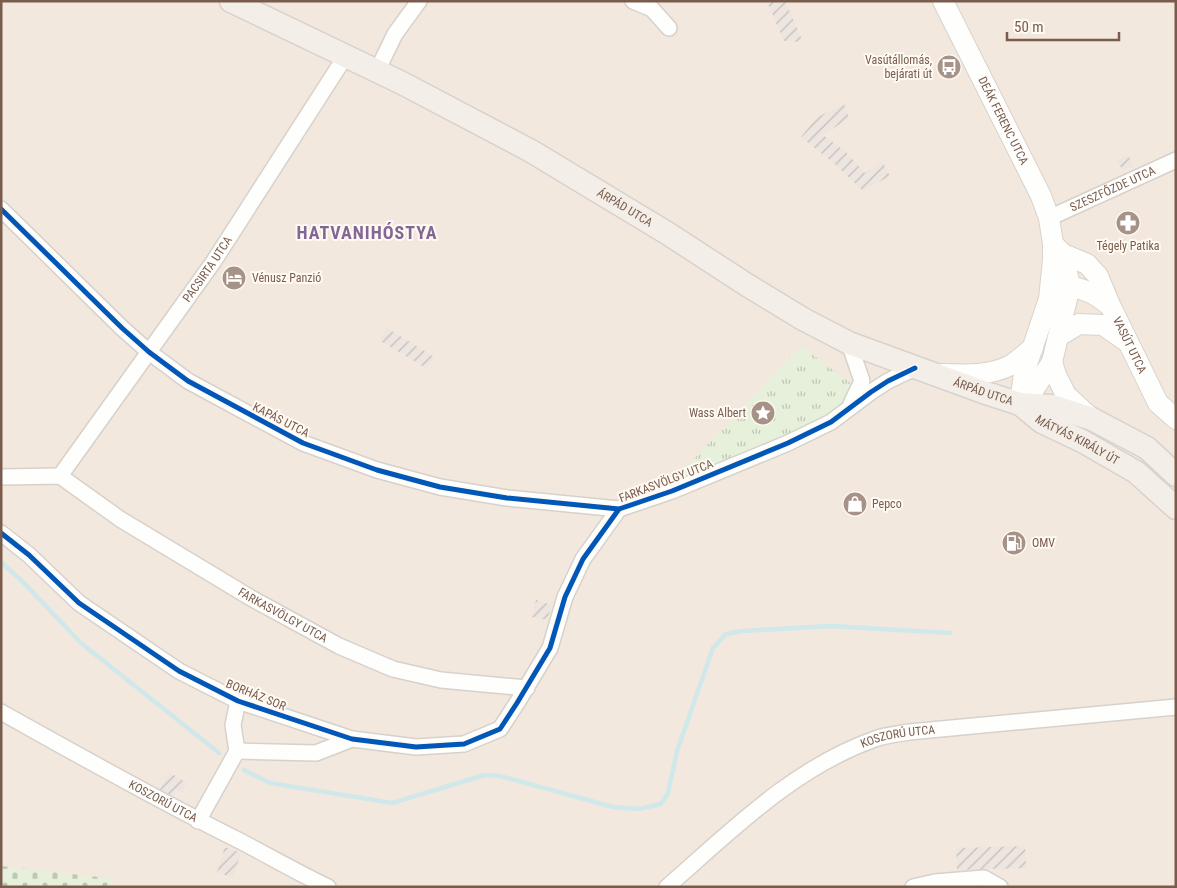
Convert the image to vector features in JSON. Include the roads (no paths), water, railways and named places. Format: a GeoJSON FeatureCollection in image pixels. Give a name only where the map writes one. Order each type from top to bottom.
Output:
{"type":"FeatureCollection","features":[{"type":"Feature","properties":{"kind":"main road","name":"ÁRPÁD UTCA"},"geometry":{"type":"LineString","coordinates":[[231,1],[377,71],[531,151],[667,233],[803,319],[849,343],[923,371],[1020,404]]}},
{"type":"Feature","properties":{"kind":"main road","name":"MÁTYÁS KIRÁLY ÚT"},"geometry":{"type":"LineString","coordinates":[[1020,404],[1052,406],[1092,419],[1147,448],[1176,474]]}},
{"type":"Feature","properties":{"kind":"main road","name":"MÁTYÁS KIRÁLY ÚT"},"geometry":{"type":"LineString","coordinates":[[1020,404],[1042,422],[1082,441],[1136,472],[1176,508]]}},
{"type":"Feature","properties":{"kind":"street"},"geometry":{"type":"LineString","coordinates":[[377,71],[395,34],[419,1]]}},
{"type":"Feature","properties":{"kind":"street"},"geometry":{"type":"LineString","coordinates":[[634,1],[652,9],[669,28]]}},
{"type":"Feature","properties":{"kind":"street","name":"DEÁK FERENC UTCA"},"geometry":{"type":"LineString","coordinates":[[943,1],[1037,188],[1049,218],[1056,253],[1049,299],[1024,373],[1020,404]]}},
{"type":"Feature","properties":{"kind":"street","name":"PACSIRTA UTCA"},"geometry":{"type":"LineString","coordinates":[[60,476],[219,253],[345,57]]}},
{"type":"Feature","properties":{"kind":"street","name":"SZESZFŐZDE UTCA"},"geometry":{"type":"LineString","coordinates":[[1049,218],[1176,160]]}},
{"type":"Feature","properties":{"kind":"street","name":"KAPÁS UTCA"},"geometry":{"type":"LineString","coordinates":[[1,209],[122,328],[149,352],[188,381],[303,443],[377,470],[440,486],[498,496],[619,509]]}},
{"type":"Feature","properties":{"kind":"street"},"geometry":{"type":"LineString","coordinates":[[1020,404],[1030,394],[1052,362],[1059,336],[1070,286],[1056,253]]}},
{"type":"Feature","properties":{"kind":"street"},"geometry":{"type":"LineString","coordinates":[[1056,253],[1087,264],[1098,276],[1111,307]]}},
{"type":"Feature","properties":{"kind":"street"},"geometry":{"type":"LineString","coordinates":[[1049,299],[1070,286]]}},
{"type":"Feature","properties":{"kind":"street","name":"VASÚT UTCA"},"geometry":{"type":"LineString","coordinates":[[1070,286],[1090,291],[1111,307],[1158,403],[1176,419]]}},
{"type":"Feature","properties":{"kind":"street"},"geometry":{"type":"LineString","coordinates":[[1059,336],[1079,324],[1103,324],[1128,342]]}},
{"type":"Feature","properties":{"kind":"street"},"geometry":{"type":"LineString","coordinates":[[849,343],[862,381],[849,408]]}},
{"type":"Feature","properties":{"kind":"street"},"geometry":{"type":"LineString","coordinates":[[923,371],[967,375],[992,372],[1011,364],[1033,348]]}},
{"type":"Feature","properties":{"kind":"street"},"geometry":{"type":"LineString","coordinates":[[1052,362],[1066,395],[1092,419]]}},
{"type":"Feature","properties":{"kind":"street","name":"FARKASVÖLGY UTCA"},"geometry":{"type":"LineString","coordinates":[[60,476],[120,519],[251,598],[339,646],[393,669],[422,676],[441,680],[527,688],[550,648],[564,597],[583,559],[619,509],[672,491],[788,442],[831,422],[888,381],[923,371]]}},
{"type":"Feature","properties":{"kind":"street"},"geometry":{"type":"LineString","coordinates":[[1,477],[60,476]]}},
{"type":"Feature","properties":{"kind":"street","name":"BORHÁZ SOR"},"geometry":{"type":"LineString","coordinates":[[1,533],[30,555],[87,609],[178,671],[238,701],[352,739],[416,747],[464,744],[500,729],[527,688]]}},
{"type":"Feature","properties":{"kind":"street"},"geometry":{"type":"LineString","coordinates":[[198,821],[237,752],[233,725],[238,701]]}},
{"type":"Feature","properties":{"kind":"street","name":"KOSZORÚ UTCA"},"geometry":{"type":"LineString","coordinates":[[666,887],[738,822],[768,799],[835,756],[876,738],[909,732],[1176,706]]}},
{"type":"Feature","properties":{"kind":"street","name":"KOSZORÚ UTCA"},"geometry":{"type":"LineString","coordinates":[[1,712],[198,821],[328,887]]}},
{"type":"Feature","properties":{"kind":"street"},"geometry":{"type":"LineString","coordinates":[[237,752],[316,753],[352,739]]}},
{"type":"Feature","properties":{"kind":"street"},"geometry":{"type":"LineString","coordinates":[[913,887],[935,882],[984,878],[1000,887]]}},
{"type":"Feature","properties":{"kind":"waterway"},"geometry":{"type":"LineString","coordinates":[[1,562],[24,583],[81,643],[219,753]]}},
{"type":"Feature","properties":{"kind":"waterway"},"geometry":{"type":"LineString","coordinates":[[244,770],[270,783],[392,803],[485,775],[500,776],[613,807],[639,809],[661,804],[668,793],[677,751],[713,648],[726,634],[742,631],[831,626],[950,633]]}},
{"type":"Feature","properties":{"kind":"place","name":"Vasútállomás, bejárati út"},"geometry":{"type":"Point","coordinates":[949,67]}},
{"type":"Feature","properties":{"kind":"place","name":"Tégely Patika"},"geometry":{"type":"Point","coordinates":[1128,223]}},
{"type":"Feature","properties":{"kind":"place","name":"Vénusz Panzió"},"geometry":{"type":"Point","coordinates":[234,278]}},
{"type":"Feature","properties":{"kind":"place","name":"Wass Albert"},"geometry":{"type":"Point","coordinates":[763,413]}},
{"type":"Feature","properties":{"kind":"place","name":"Pepco"},"geometry":{"type":"Point","coordinates":[855,504]}},
{"type":"Feature","properties":{"kind":"place","name":"OMV"},"geometry":{"type":"Point","coordinates":[1014,543]}},
{"type":"Feature","properties":{"kind":"district","name":"HATVANIHÓSTYA"},"geometry":{"type":"Point","coordinates":[367,233]}}]}
